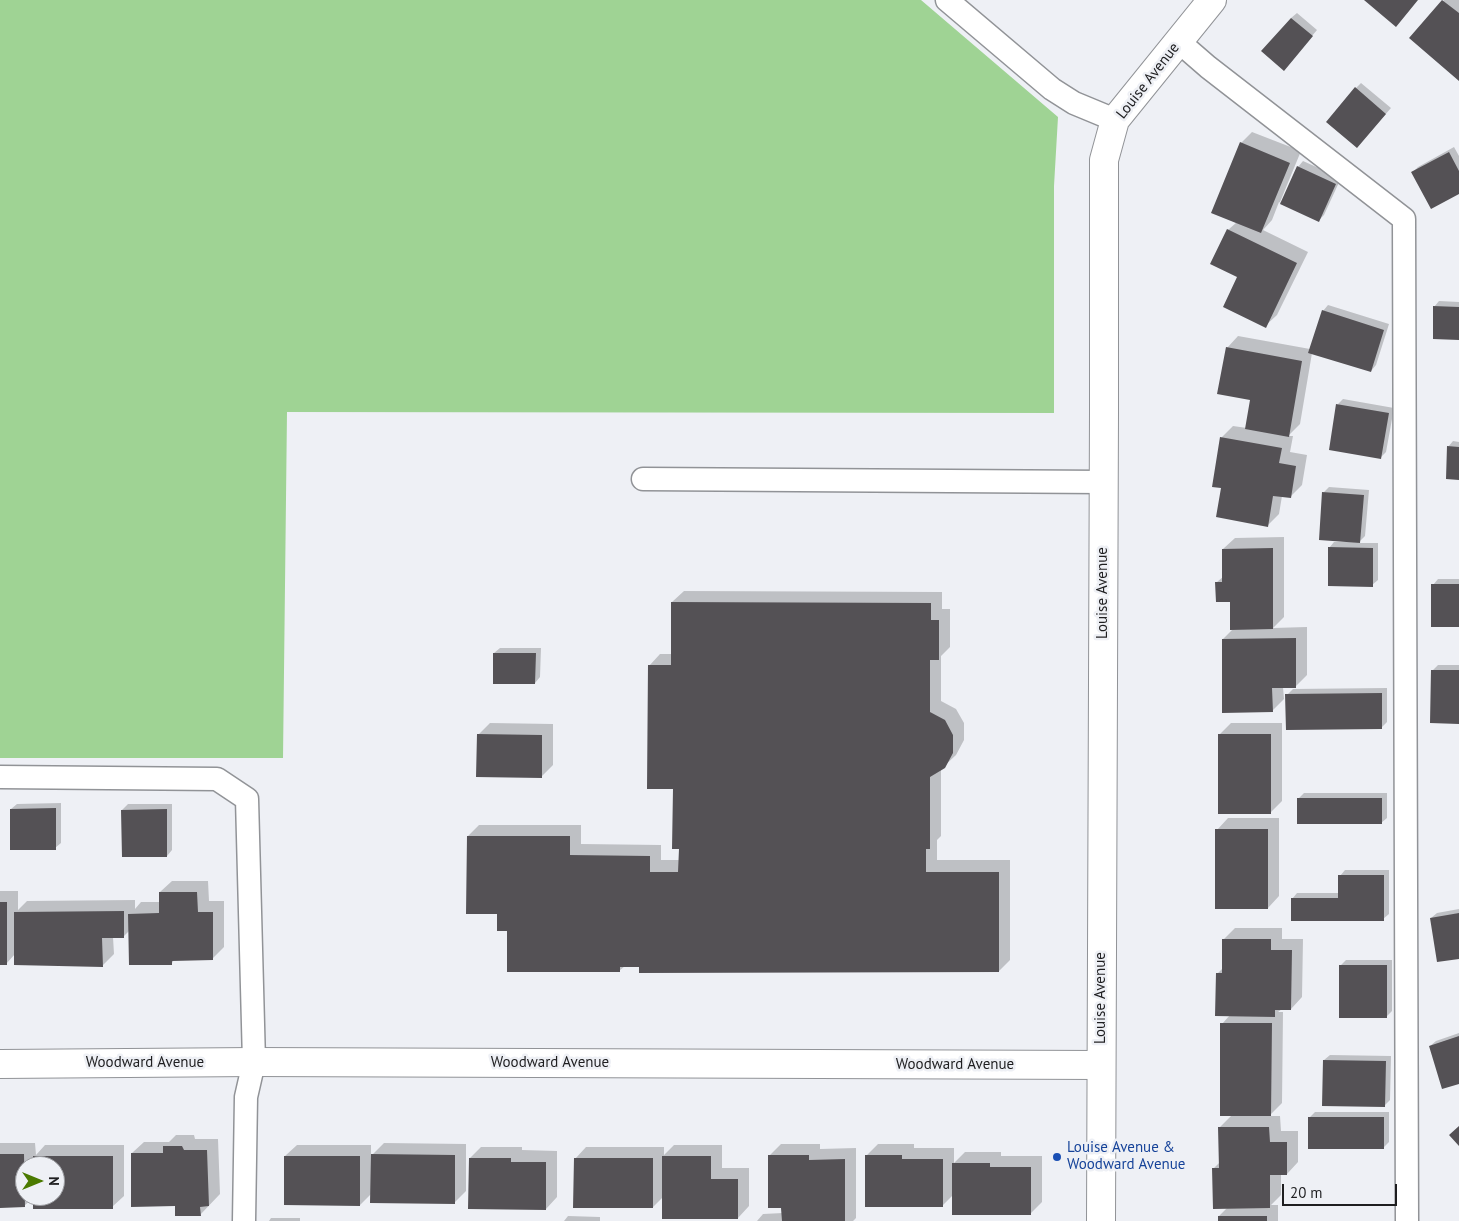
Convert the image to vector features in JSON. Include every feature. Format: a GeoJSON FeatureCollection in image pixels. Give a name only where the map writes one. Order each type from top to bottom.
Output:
{"type":"FeatureCollection","features":[{"type":"Feature","properties":{"kind":"street","name":"Louise Avenue"},"geometry":{"type":"LineString","coordinates":[[1101,1221],[1104,160],[1115,120],[1212,0]]}},
{"type":"Feature","properties":{"kind":"street","name":"Woodward Avenue"},"geometry":{"type":"LineString","coordinates":[[0,1064],[254,1062],[1101,1065]]}},
{"type":"Feature","properties":{"kind":"lane"},"geometry":{"type":"LineString","coordinates":[[947,0],[1052,89],[1074,103],[1115,120]]}},
{"type":"Feature","properties":{"kind":"lane"},"geometry":{"type":"LineString","coordinates":[[1178,42],[1404,219],[1407,1221]]}},
{"type":"Feature","properties":{"kind":"lane"},"geometry":{"type":"LineString","coordinates":[[643,479],[1104,482]]}},
{"type":"Feature","properties":{"kind":"lane"},"geometry":{"type":"LineString","coordinates":[[0,777],[217,778],[247,799],[254,1062],[246,1097],[244,1221]]}},
{"type":"Feature","properties":{"kind":"green space"},"geometry":{"type":"Polygon","coordinates":[[[0,0],[921,0],[1058,117],[1054,186],[1054,413],[287,412],[283,758],[0,758],[0,0]]]}},
{"type":"Feature","properties":{"kind":"building"},"geometry":{"type":"Polygon","coordinates":[[[1364,0],[1418,0],[1396,27],[1364,0]]]}},
{"type":"Feature","properties":{"kind":"building"},"geometry":{"type":"Polygon","coordinates":[[[1442,0],[1459,13],[1459,81],[1409,38],[1442,0]]]}},
{"type":"Feature","properties":{"kind":"building"},"geometry":{"type":"Polygon","coordinates":[[[1291,18],[1313,36],[1284,71],[1261,51],[1291,18]]]}},
{"type":"Feature","properties":{"kind":"building"},"geometry":{"type":"Polygon","coordinates":[[[1355,87],[1386,114],[1357,148],[1326,122],[1355,87]]]}},
{"type":"Feature","properties":{"kind":"building"},"geometry":{"type":"Polygon","coordinates":[[[1240,142],[1290,163],[1261,233],[1211,213],[1240,142]]]}},
{"type":"Feature","properties":{"kind":"building"},"geometry":{"type":"Polygon","coordinates":[[[1449,152],[1459,171],[1459,194],[1431,209],[1411,172],[1449,152]]]}},
{"type":"Feature","properties":{"kind":"building"},"geometry":{"type":"Polygon","coordinates":[[[1297,166],[1336,184],[1319,222],[1280,204],[1297,166]]]}},
{"type":"Feature","properties":{"kind":"building"},"geometry":{"type":"Polygon","coordinates":[[[1227,229],[1297,263],[1266,328],[1223,307],[1237,277],[1210,264],[1227,229]]]}},
{"type":"Feature","properties":{"kind":"building"},"geometry":{"type":"Polygon","coordinates":[[[1433,306],[1459,307],[1459,340],[1433,339],[1433,306]]]}},
{"type":"Feature","properties":{"kind":"building"},"geometry":{"type":"Polygon","coordinates":[[[1322,310],[1384,330],[1371,372],[1308,353],[1322,310]]]}},
{"type":"Feature","properties":{"kind":"building"},"geometry":{"type":"Polygon","coordinates":[[[1226,347],[1302,361],[1289,437],[1245,429],[1250,400],[1217,394],[1226,347]]]}},
{"type":"Feature","properties":{"kind":"building"},"geometry":{"type":"Polygon","coordinates":[[[1336,404],[1389,413],[1381,459],[1329,450],[1336,404]]]}},
{"type":"Feature","properties":{"kind":"building"},"geometry":{"type":"Polygon","coordinates":[[[1220,437],[1282,448],[1279,463],[1296,466],[1291,498],[1273,496],[1268,527],[1216,517],[1221,488],[1212,487],[1220,437]]]}},
{"type":"Feature","properties":{"kind":"building"},"geometry":{"type":"Polygon","coordinates":[[[1447,446],[1459,447],[1459,480],[1446,479],[1447,446]]]}},
{"type":"Feature","properties":{"kind":"building"},"geometry":{"type":"Polygon","coordinates":[[[1322,492],[1364,495],[1360,543],[1319,540],[1322,492]]]}},
{"type":"Feature","properties":{"kind":"building"},"geometry":{"type":"Polygon","coordinates":[[[1328,547],[1373,548],[1373,587],[1328,586],[1328,547]]]}},
{"type":"Feature","properties":{"kind":"building"},"geometry":{"type":"Polygon","coordinates":[[[1273,548],[1273,629],[1230,630],[1230,602],[1216,602],[1215,582],[1222,582],[1222,549],[1273,548]]]}},
{"type":"Feature","properties":{"kind":"building"},"geometry":{"type":"Polygon","coordinates":[[[1431,584],[1459,584],[1459,627],[1431,627],[1431,584]]]}},
{"type":"Feature","properties":{"kind":"building"},"geometry":{"type":"Polygon","coordinates":[[[671,602],[931,603],[931,620],[939,620],[939,660],[930,660],[930,712],[945,720],[953,735],[953,753],[945,768],[930,777],[930,849],[926,849],[926,872],[999,872],[999,972],[639,973],[639,967],[620,967],[620,972],[507,972],[507,931],[497,931],[497,914],[466,914],[467,836],[570,836],[570,855],[650,856],[650,872],[678,872],[679,849],[672,849],[673,789],[647,789],[648,665],[671,665],[671,602]]]}},
{"type":"Feature","properties":{"kind":"building"},"geometry":{"type":"Polygon","coordinates":[[[1296,638],[1296,688],[1272,688],[1273,712],[1222,713],[1222,639],[1296,638]]]}},
{"type":"Feature","properties":{"kind":"building"},"geometry":{"type":"Polygon","coordinates":[[[493,653],[536,653],[535,684],[493,684],[493,653]]]}},
{"type":"Feature","properties":{"kind":"building"},"geometry":{"type":"Polygon","coordinates":[[[1431,670],[1459,670],[1459,724],[1430,723],[1431,670]]]}},
{"type":"Feature","properties":{"kind":"building"},"geometry":{"type":"Polygon","coordinates":[[[1382,693],[1382,729],[1286,730],[1285,694],[1382,693]]]}},
{"type":"Feature","properties":{"kind":"building"},"geometry":{"type":"Polygon","coordinates":[[[477,734],[542,735],[542,778],[476,777],[477,734]]]}},
{"type":"Feature","properties":{"kind":"building"},"geometry":{"type":"Polygon","coordinates":[[[1218,734],[1271,734],[1271,814],[1218,814],[1218,734]]]}},
{"type":"Feature","properties":{"kind":"building"},"geometry":{"type":"Polygon","coordinates":[[[1297,798],[1382,798],[1382,824],[1297,824],[1297,798]]]}},
{"type":"Feature","properties":{"kind":"building"},"geometry":{"type":"Polygon","coordinates":[[[56,808],[56,850],[10,850],[10,809],[56,808]]]}},
{"type":"Feature","properties":{"kind":"building"},"geometry":{"type":"Polygon","coordinates":[[[167,809],[167,857],[122,857],[121,810],[167,809]]]}},
{"type":"Feature","properties":{"kind":"building"},"geometry":{"type":"Polygon","coordinates":[[[1215,829],[1268,829],[1268,909],[1215,909],[1215,829]]]}},
{"type":"Feature","properties":{"kind":"building"},"geometry":{"type":"Polygon","coordinates":[[[1338,875],[1384,875],[1384,921],[1291,921],[1291,898],[1338,898],[1338,875]]]}},
{"type":"Feature","properties":{"kind":"building"},"geometry":{"type":"Polygon","coordinates":[[[159,892],[197,892],[198,912],[213,912],[213,960],[172,961],[172,965],[129,965],[128,914],[159,913],[159,892]]]}},
{"type":"Feature","properties":{"kind":"building"},"geometry":{"type":"Polygon","coordinates":[[[0,902],[7,902],[7,965],[0,965],[0,902]]]}},
{"type":"Feature","properties":{"kind":"building"},"geometry":{"type":"Polygon","coordinates":[[[124,911],[124,938],[102,938],[103,967],[14,965],[14,912],[124,911]]]}},
{"type":"Feature","properties":{"kind":"building"},"geometry":{"type":"Polygon","coordinates":[[[1459,913],[1459,959],[1437,962],[1430,918],[1459,913]]]}},
{"type":"Feature","properties":{"kind":"building"},"geometry":{"type":"Polygon","coordinates":[[[1222,939],[1271,939],[1271,950],[1292,950],[1291,1010],[1275,1010],[1275,1017],[1215,1016],[1216,973],[1222,973],[1222,939]]]}},
{"type":"Feature","properties":{"kind":"building"},"geometry":{"type":"Polygon","coordinates":[[[1339,965],[1387,965],[1387,1018],[1339,1018],[1339,965]]]}},
{"type":"Feature","properties":{"kind":"building"},"geometry":{"type":"Polygon","coordinates":[[[1220,1023],[1272,1023],[1271,1116],[1220,1116],[1220,1023]]]}},
{"type":"Feature","properties":{"kind":"building"},"geometry":{"type":"Polygon","coordinates":[[[1459,1036],[1459,1084],[1442,1089],[1429,1046],[1459,1036]]]}},
{"type":"Feature","properties":{"kind":"building"},"geometry":{"type":"Polygon","coordinates":[[[1323,1060],[1386,1061],[1385,1107],[1322,1106],[1323,1060]]]}},
{"type":"Feature","properties":{"kind":"building"},"geometry":{"type":"Polygon","coordinates":[[[1308,1117],[1384,1117],[1384,1149],[1308,1149],[1308,1117]]]}},
{"type":"Feature","properties":{"kind":"building"},"geometry":{"type":"Polygon","coordinates":[[[1459,1126],[1459,1146],[1449,1135],[1459,1126]]]}},
{"type":"Feature","properties":{"kind":"building"},"geometry":{"type":"Polygon","coordinates":[[[1218,1127],[1269,1127],[1270,1142],[1287,1142],[1287,1175],[1270,1175],[1270,1208],[1213,1209],[1212,1168],[1219,1168],[1218,1127]]]}},
{"type":"Feature","properties":{"kind":"building"},"geometry":{"type":"Polygon","coordinates":[[[163,1146],[182,1146],[184,1150],[207,1150],[209,1206],[200,1207],[201,1216],[175,1216],[175,1206],[131,1207],[131,1153],[163,1153],[163,1146]]]}},
{"type":"Feature","properties":{"kind":"building"},"geometry":{"type":"Polygon","coordinates":[[[0,1154],[24,1154],[24,1156],[15,1156],[15,1206],[25,1207],[0,1208],[0,1154]]]}},
{"type":"Feature","properties":{"kind":"building"},"geometry":{"type":"Polygon","coordinates":[[[371,1154],[455,1155],[455,1204],[370,1203],[371,1154]]]}},
{"type":"Feature","properties":{"kind":"building"},"geometry":{"type":"Polygon","coordinates":[[[768,1155],[809,1155],[809,1160],[845,1159],[845,1221],[782,1221],[781,1208],[768,1208],[768,1155]]]}},
{"type":"Feature","properties":{"kind":"building"},"geometry":{"type":"Polygon","coordinates":[[[865,1155],[902,1155],[902,1159],[943,1159],[943,1207],[865,1207],[865,1155]]]}},
{"type":"Feature","properties":{"kind":"building"},"geometry":{"type":"Polygon","coordinates":[[[65,1156],[113,1156],[113,1209],[33,1209],[33,1206],[65,1206],[65,1156]]]}},
{"type":"Feature","properties":{"kind":"building"},"geometry":{"type":"Polygon","coordinates":[[[284,1156],[360,1156],[360,1206],[284,1205],[284,1156]]]}},
{"type":"Feature","properties":{"kind":"building"},"geometry":{"type":"Polygon","coordinates":[[[662,1156],[711,1156],[711,1179],[738,1179],[738,1219],[662,1219],[662,1156]]]}},
{"type":"Feature","properties":{"kind":"building"},"geometry":{"type":"Polygon","coordinates":[[[469,1158],[511,1158],[511,1162],[546,1162],[546,1210],[468,1209],[469,1158]]]}},
{"type":"Feature","properties":{"kind":"building"},"geometry":{"type":"Polygon","coordinates":[[[574,1158],[653,1158],[653,1208],[573,1208],[574,1158]]]}},
{"type":"Feature","properties":{"kind":"building"},"geometry":{"type":"Polygon","coordinates":[[[952,1163],[990,1163],[990,1167],[1031,1167],[1031,1215],[952,1215],[952,1163]]]}},
{"type":"Feature","properties":{"kind":"building"},"geometry":{"type":"Polygon","coordinates":[[[1218,1216],[1267,1216],[1267,1221],[1218,1221],[1218,1216]]]}},
{"type":"Feature","properties":{"kind":"place","name":"Louise Avenue & Woodward Avenue"},"geometry":{"type":"Point","coordinates":[1057,1157]}}]}
